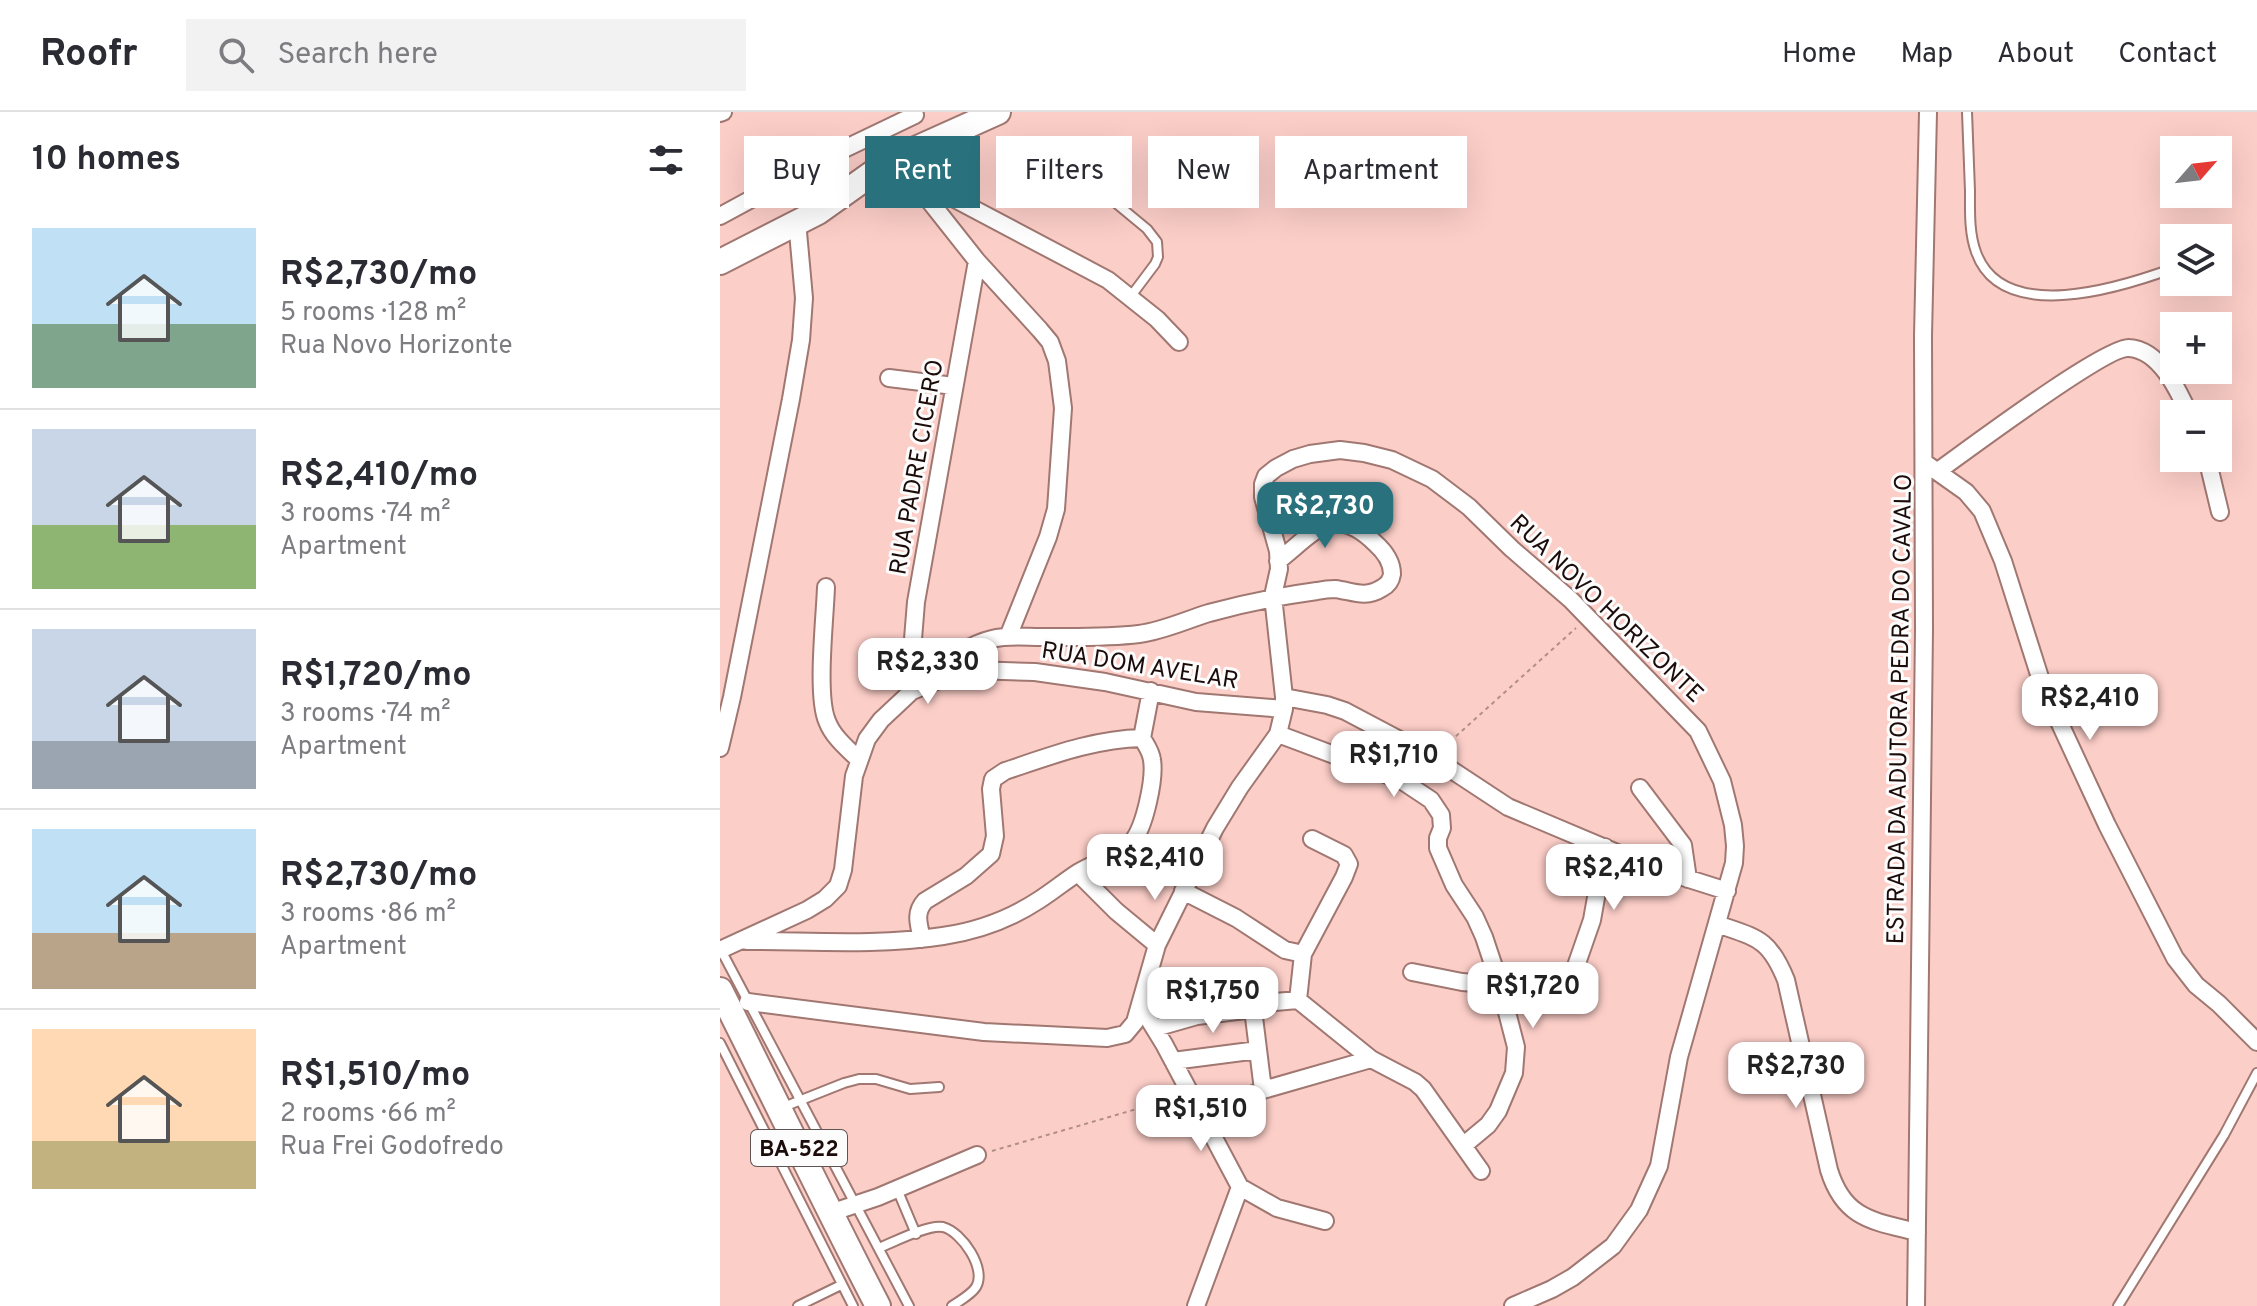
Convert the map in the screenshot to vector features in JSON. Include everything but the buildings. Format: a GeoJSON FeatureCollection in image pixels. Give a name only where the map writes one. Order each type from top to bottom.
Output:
{"type":"FeatureCollection","features":[{"type":"Feature","properties":{"kind":"main road"},"geometry":{"type":"LineString","coordinates":[[956,136],[998,112]]}},
{"type":"Feature","properties":{"kind":"main road"},"geometry":{"type":"LineString","coordinates":[[720,262],[865,187]]}},
{"type":"Feature","properties":{"kind":"main road","name":"BA-522"},"geometry":{"type":"LineString","coordinates":[[720,990],[790,1104],[830,1213],[878,1306]]}},
{"type":"Feature","properties":{"kind":"street","name":"ESTRADA DA ADUTORA PEDRA DO CAVALO"},"geometry":{"type":"LineString","coordinates":[[1916,1306],[1931,467],[1923,336],[1928,112]]}},
{"type":"Feature","properties":{"kind":"street"},"geometry":{"type":"LineString","coordinates":[[720,216],[842,150],[915,115]]}},
{"type":"Feature","properties":{"kind":"street"},"geometry":{"type":"LineString","coordinates":[[933,208],[1050,342],[1057,361],[1063,408],[1053,523],[1008,637]]}},
{"type":"Feature","properties":{"kind":"street"},"geometry":{"type":"LineString","coordinates":[[974,208],[1108,280],[1131,296],[1179,342]]}},
{"type":"Feature","properties":{"kind":"street"},"geometry":{"type":"LineString","coordinates":[[720,748],[801,340],[804,298],[797,221]]}},
{"type":"Feature","properties":{"kind":"street","name":"RUA PADRE CICERO"},"geometry":{"type":"LineString","coordinates":[[918,686],[913,639],[915,613],[977,261]]}},
{"type":"Feature","properties":{"kind":"street"},"geometry":{"type":"LineString","coordinates":[[2181,400],[2167,374],[2153,359],[2140,350],[2126,347],[2109,354],[1931,467],[1966,492],[1982,511],[1993,534],[2043,687],[2107,825],[2175,958],[2196,985],[2257,1042]]}},
{"type":"Feature","properties":{"kind":"street"},"geometry":{"type":"LineString","coordinates":[[889,378],[954,386]]}},
{"type":"Feature","properties":{"kind":"street","name":"RUA NOVO HORIZONTE"},"geometry":{"type":"LineString","coordinates":[[1278,561],[1274,533],[1263,497],[1266,476],[1276,468],[1310,454],[1340,450],[1392,460],[1415,470],[1469,507],[1589,617],[1687,719],[1704,741],[1722,781],[1733,825],[1735,855],[1679,1057],[1659,1166],[1639,1210],[1613,1246],[1590,1266],[1552,1289],[1513,1306]]}},
{"type":"Feature","properties":{"kind":"street"},"geometry":{"type":"LineString","coordinates":[[2210,472],[2220,512]]}},
{"type":"Feature","properties":{"kind":"street"},"geometry":{"type":"LineString","coordinates":[[748,1002],[984,1032],[1107,1038],[1117,1037],[1130,1029],[1157,945],[1183,891],[1229,805],[1278,734],[1284,703],[1273,596],[1278,561],[1322,527],[1341,522],[1373,540],[1385,552],[1391,565],[1392,577],[1388,584],[1365,595],[1334,589],[1273,596],[1142,633],[991,639],[970,647],[918,686]]}},
{"type":"Feature","properties":{"kind":"street"},"geometry":{"type":"LineString","coordinates":[[826,587],[824,713],[837,738],[859,760]]}},
{"type":"Feature","properties":{"kind":"street","name":"RUA DOM AVELAR"},"geometry":{"type":"LineString","coordinates":[[720,950],[807,910],[838,886],[843,870],[850,796],[867,739],[881,720],[918,686],[973,670],[1035,672],[1094,680],[1196,702],[1319,703],[1345,711],[1432,757],[1508,807],[1648,866],[1727,891]]}},
{"type":"Feature","properties":{"kind":"street"},"geometry":{"type":"LineString","coordinates":[[742,941],[922,939],[957,934],[997,922],[1037,902],[1078,873],[1123,848],[1138,831],[1153,763],[1142,738],[1151,691]]}},
{"type":"Feature","properties":{"kind":"street"},"geometry":{"type":"LineString","coordinates":[[1278,734],[1392,776],[1418,790],[1438,808],[1443,821],[1438,838],[1441,857],[1454,885],[1475,917],[1500,985],[1516,1047],[1514,1073],[1494,1118],[1464,1145]]}},
{"type":"Feature","properties":{"kind":"street"},"geometry":{"type":"LineString","coordinates":[[922,939],[918,922],[920,907],[979,867],[991,854],[995,836],[993,779],[1005,771],[1091,744],[1142,738]]}},
{"type":"Feature","properties":{"kind":"street"},"geometry":{"type":"LineString","coordinates":[[1640,788],[1683,845],[1688,879]]}},
{"type":"Feature","properties":{"kind":"street"},"geometry":{"type":"LineString","coordinates":[[1298,1000],[1303,954],[1349,864],[1344,855],[1312,839]]}},
{"type":"Feature","properties":{"kind":"street"},"geometry":{"type":"LineString","coordinates":[[1576,966],[1592,920],[1605,847]]}},
{"type":"Feature","properties":{"kind":"street"},"geometry":{"type":"LineString","coordinates":[[1078,873],[1116,911],[1157,945]]}},
{"type":"Feature","properties":{"kind":"street"},"geometry":{"type":"LineString","coordinates":[[1183,891],[1236,918],[1285,950],[1303,954]]}},
{"type":"Feature","properties":{"kind":"street"},"geometry":{"type":"LineString","coordinates":[[1717,924],[1758,938],[1778,961],[1789,993],[1829,1170],[1840,1195],[1869,1220],[1917,1232]]}},
{"type":"Feature","properties":{"kind":"street"},"geometry":{"type":"LineString","coordinates":[[1412,972],[1462,982],[1500,985]]}},
{"type":"Feature","properties":{"kind":"street"},"geometry":{"type":"LineString","coordinates":[[1155,1028],[1197,1016],[1298,1000],[1371,1059],[1404,1075],[1423,1089],[1481,1171]]}},
{"type":"Feature","properties":{"kind":"street"},"geometry":{"type":"LineString","coordinates":[[1140,1005],[1240,1187],[1277,1208],[1325,1221]]}},
{"type":"Feature","properties":{"kind":"street"},"geometry":{"type":"LineString","coordinates":[[1253,1009],[1263,1090]]}},
{"type":"Feature","properties":{"kind":"street"},"geometry":{"type":"LineString","coordinates":[[1173,1061],[1258,1050]]}},
{"type":"Feature","properties":{"kind":"street"},"geometry":{"type":"LineString","coordinates":[[1203,1116],[1263,1090],[1371,1059]]}},
{"type":"Feature","properties":{"kind":"street"},"geometry":{"type":"LineString","coordinates":[[830,1213],[977,1155]]}},
{"type":"Feature","properties":{"kind":"street"},"geometry":{"type":"LineString","coordinates":[[1196,1306],[1240,1187]]}},
{"type":"Feature","properties":{"kind":"lane"},"geometry":{"type":"LineString","coordinates":[[1967,112],[1972,232],[1981,263],[1997,280],[2027,294],[2048,296],[2133,282],[2160,273]]}},
{"type":"Feature","properties":{"kind":"lane"},"geometry":{"type":"LineString","coordinates":[[1122,208],[1147,229],[1157,242],[1155,264],[1131,296]]}},
{"type":"Feature","properties":{"kind":"lane"},"geometry":{"type":"LineString","coordinates":[[720,950],[748,1002],[790,1104],[856,1204],[909,1306]]}},
{"type":"Feature","properties":{"kind":"lane"},"geometry":{"type":"LineString","coordinates":[[720,1043],[853,1306]]}},
{"type":"Feature","properties":{"kind":"lane"},"geometry":{"type":"LineString","coordinates":[[2118,1306],[2224,1135],[2257,1073]]}},
{"type":"Feature","properties":{"kind":"lane"},"geometry":{"type":"LineString","coordinates":[[790,1104],[859,1079],[876,1079],[910,1089],[939,1087]]}},
{"type":"Feature","properties":{"kind":"lane"},"geometry":{"type":"LineString","coordinates":[[897,1189],[916,1234]]}},
{"type":"Feature","properties":{"kind":"lane"},"geometry":{"type":"LineString","coordinates":[[879,1248],[941,1227],[952,1231],[975,1260],[980,1275],[975,1288],[952,1306]]}},
{"type":"Feature","properties":{"kind":"lane"},"geometry":{"type":"LineString","coordinates":[[798,1306],[841,1285]]}},
{"type":"Feature","properties":{"kind":"path"},"geometry":{"type":"LineString","coordinates":[[1432,757],[1589,617]]}},
{"type":"Feature","properties":{"kind":"path"},"geometry":{"type":"LineString","coordinates":[[977,1155],[1154,1104],[1184,1081]]}}]}
